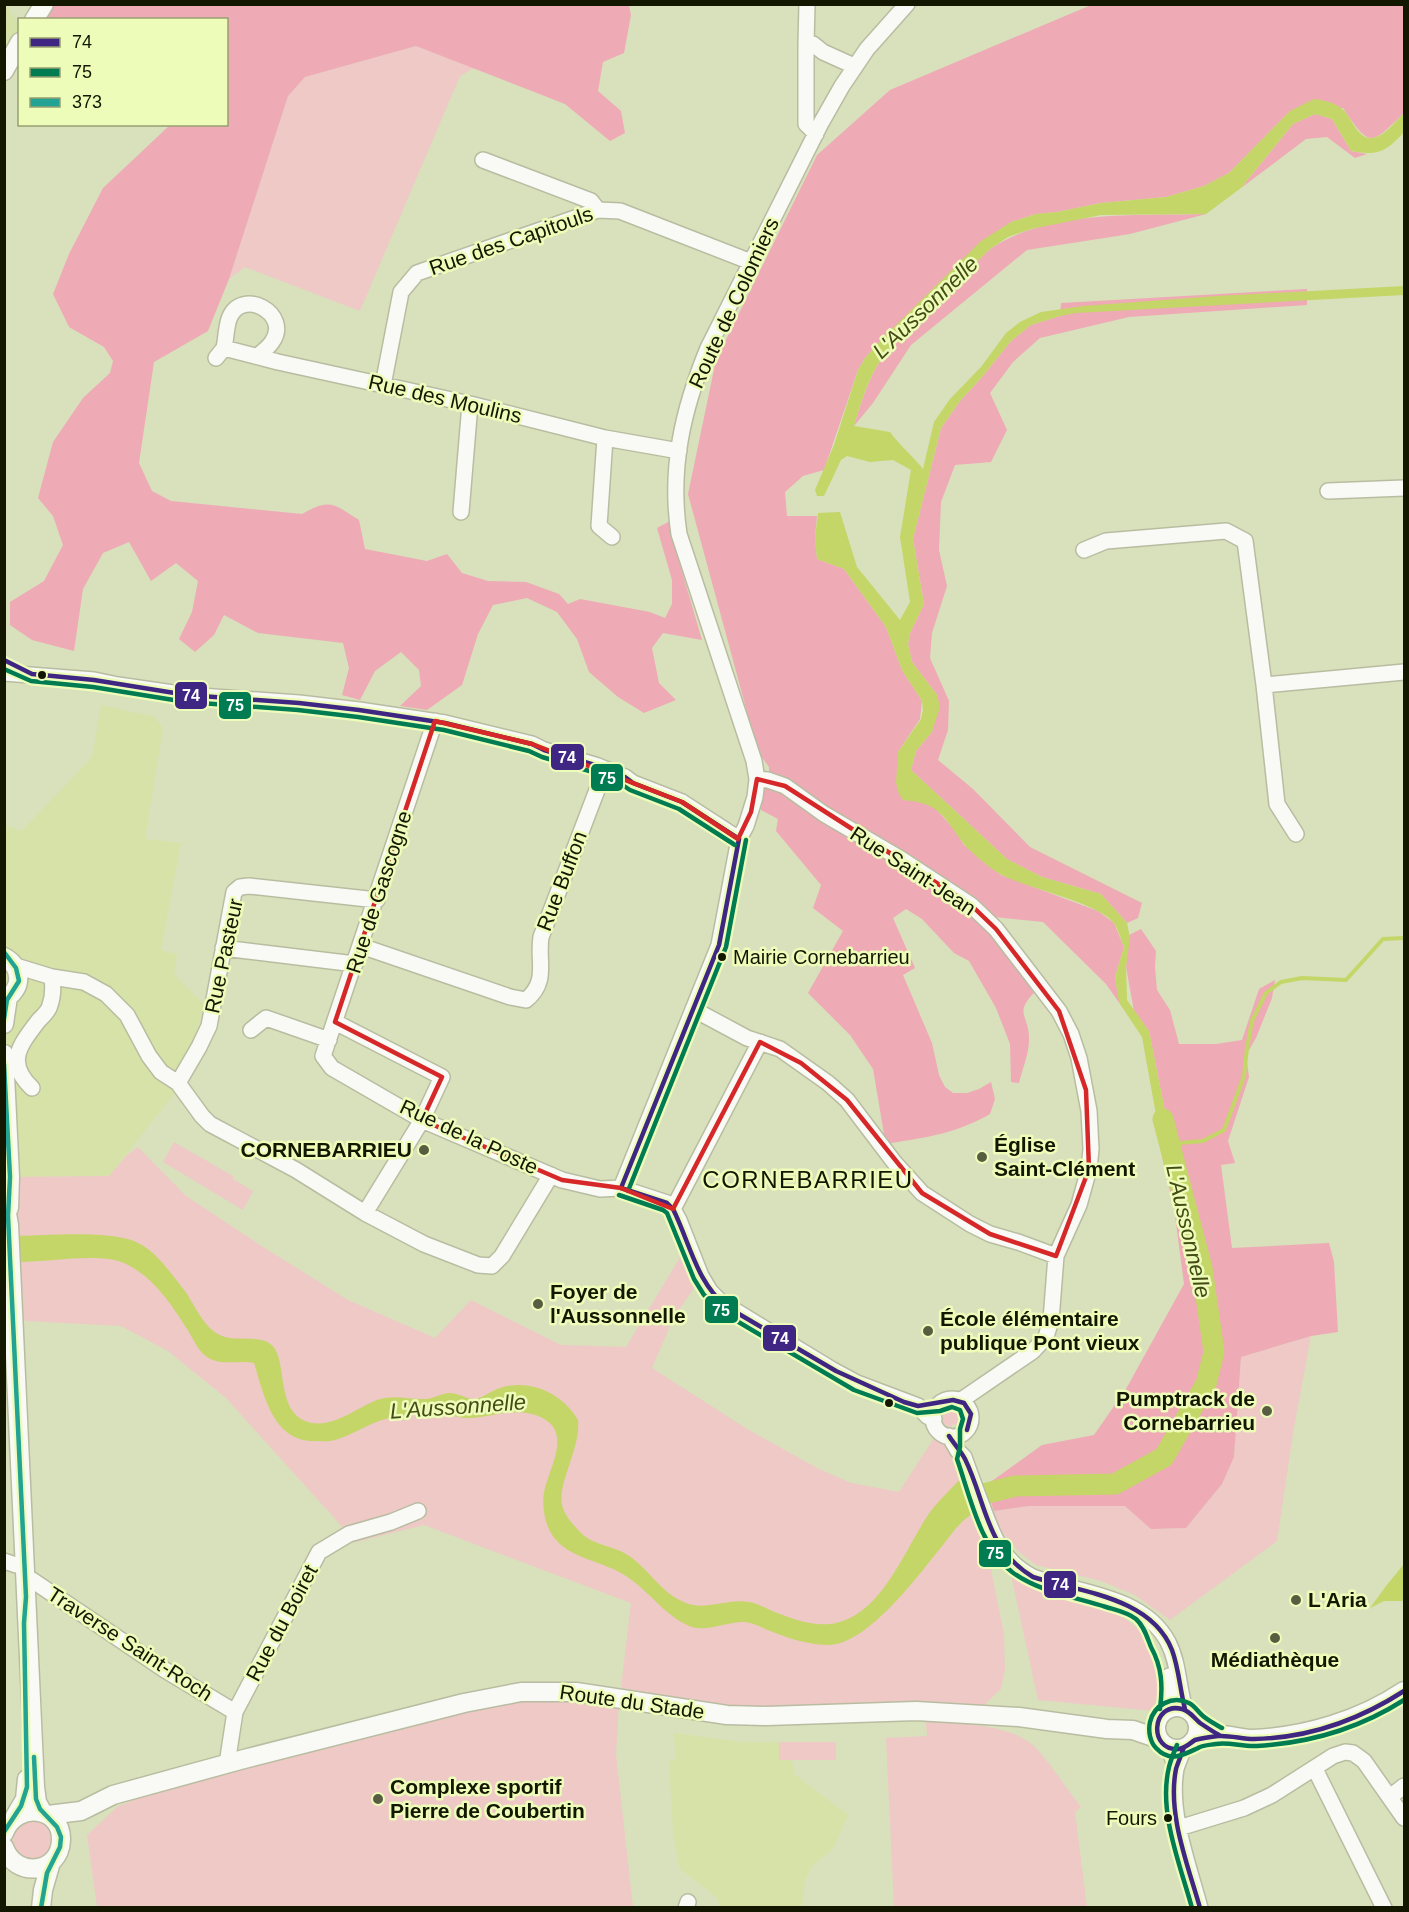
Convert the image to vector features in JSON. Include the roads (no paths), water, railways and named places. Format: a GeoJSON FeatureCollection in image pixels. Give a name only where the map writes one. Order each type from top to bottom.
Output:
{"type":"FeatureCollection","features":[{"type":"Feature","properties":{"kind":"main road"},"geometry":{"type":"LineString","coordinates":[[35,18],[44,4]]}},
{"type":"Feature","properties":{"kind":"main road"},"geometry":{"type":"LineString","coordinates":[[4,71],[18,46]]}},
{"type":"Feature","properties":{"kind":"main road"},"geometry":{"type":"LineString","coordinates":[[4,1024],[10,994],[19,980],[8,958]]}},
{"type":"Feature","properties":{"kind":"main road"},"geometry":{"type":"LineString","coordinates":[[4,1054],[10,1186],[11,1276],[35,1787],[37,1802],[45,1814],[58,1826],[61,1841]]}},
{"type":"Feature","properties":{"kind":"main road"},"geometry":{"type":"LineString","coordinates":[[4,1196],[9,1221]]}},
{"type":"Feature","properties":{"kind":"main road"},"geometry":{"type":"LineString","coordinates":[[8,1825],[25,1799],[27,1787],[24,1623],[26,1597]]}},
{"type":"Feature","properties":{"kind":"main road"},"geometry":{"type":"LineString","coordinates":[[1176,1744],[1220,1735],[1252,1739],[1294,1735],[1355,1716],[1404,1691]]}},
{"type":"Feature","properties":{"kind":"main road","name":"Route du Stade"},"geometry":{"type":"LineString","coordinates":[[8,1825],[29,1811],[45,1814],[81,1811],[113,1795],[227,1764],[464,1702],[521,1692],[576,1692],[727,1715],[768,1716],[916,1711],[1019,1717],[1107,1729],[1133,1730],[1176,1744]]}},
{"type":"Feature","properties":{"kind":"main road"},"geometry":{"type":"LineString","coordinates":[[1176,1744],[1198,1727],[1178,1713]]}},
{"type":"Feature","properties":{"kind":"main road"},"geometry":{"type":"LineString","coordinates":[[1176,1744],[1156,1727],[1178,1713]]}},
{"type":"Feature","properties":{"kind":"main road"},"geometry":{"type":"LineString","coordinates":[[1133,1730],[1178,1713],[1220,1735]]}},
{"type":"Feature","properties":{"kind":"main road","name":"Route du Stade"},"geometry":{"type":"LineString","coordinates":[[41,1908],[43,1890],[51,1862],[57,1856],[61,1841],[81,1811]]}},
{"type":"Feature","properties":{"kind":"main road"},"geometry":{"type":"LineString","coordinates":[[9,1855],[25,1868],[39,1868],[51,1862]]}},
{"type":"Feature","properties":{"kind":"main road"},"geometry":{"type":"LineString","coordinates":[[9,1855],[29,1881],[35,1908]]}},
{"type":"Feature","properties":{"kind":"street"},"geometry":{"type":"LineString","coordinates":[[807,4],[806,124],[816,134]]}},
{"type":"Feature","properties":{"kind":"street","name":"Route de Colomiers"},"geometry":{"type":"LineString","coordinates":[[621,1188],[719,945],[739,839],[751,812],[757,779],[754,761],[679,534],[675,503],[683,419],[695,379],[708,348],[816,134],[854,66],[907,4]]}},
{"type":"Feature","properties":{"kind":"street"},"geometry":{"type":"LineString","coordinates":[[806,44],[813,44],[817,49],[854,66]]}},
{"type":"Feature","properties":{"kind":"street"},"geometry":{"type":"LineString","coordinates":[[483,160],[591,201],[598,210]]}},
{"type":"Feature","properties":{"kind":"street","name":"Rue des Capitouls"},"geometry":{"type":"LineString","coordinates":[[382,384],[401,292],[417,273],[598,210],[620,211],[752,262]]}},
{"type":"Feature","properties":{"kind":"street","name":"Rue des Moulins"},"geometry":{"type":"LineString","coordinates":[[259,355],[273,341],[276,333],[275,322],[271,313],[264,307],[246,304],[229,317],[220,353],[259,355],[277,368],[382,384],[605,438],[679,451]]}},
{"type":"Feature","properties":{"kind":"street"},"geometry":{"type":"LineString","coordinates":[[461,512],[470,404]]}},
{"type":"Feature","properties":{"kind":"street"},"geometry":{"type":"LineString","coordinates":[[605,438],[599,526],[612,537]]}},
{"type":"Feature","properties":{"kind":"street"},"geometry":{"type":"LineString","coordinates":[[1328,491],[1404,488]]}},
{"type":"Feature","properties":{"kind":"street"},"geometry":{"type":"LineString","coordinates":[[1084,550],[1106,542],[1226,531],[1245,541],[1277,804],[1296,834]]}},
{"type":"Feature","properties":{"kind":"street"},"geometry":{"type":"LineString","coordinates":[[4,660],[32,674]]}},
{"type":"Feature","properties":{"kind":"street"},"geometry":{"type":"LineString","coordinates":[[1264,685],[1404,672]]}},
{"type":"Feature","properties":{"kind":"street"},"geometry":{"type":"LineString","coordinates":[[4,673],[94,680],[118,686],[187,695],[298,703],[435,722],[532,744],[605,769],[633,783],[682,802],[739,839]]}},
{"type":"Feature","properties":{"kind":"street","name":"Rue de Gascogne"},"geometry":{"type":"LineString","coordinates":[[326,1062],[323,1056],[435,722]]}},
{"type":"Feature","properties":{"kind":"street","name":"Rue Buffon"},"geometry":{"type":"LineString","coordinates":[[361,946],[510,997],[526,1000],[538,987],[542,971],[539,949],[541,937],[605,769]]}},
{"type":"Feature","properties":{"kind":"street","name":"Rue Saint-Jean"},"geometry":{"type":"LineString","coordinates":[[757,779],[785,786],[824,814],[901,859],[971,905],[996,929],[1059,1011],[1071,1034],[1079,1058],[1088,1101],[1091,1149],[1089,1169],[1079,1205],[1056,1256],[1051,1320],[1046,1337],[1033,1351],[960,1401]]}},
{"type":"Feature","properties":{"kind":"street","name":"Rue Pasteur"},"geometry":{"type":"LineString","coordinates":[[178,1083],[209,1026],[234,892],[240,887],[249,886],[377,900]]}},
{"type":"Feature","properties":{"kind":"street"},"geometry":{"type":"LineString","coordinates":[[223,948],[355,964]]}},
{"type":"Feature","properties":{"kind":"street"},"geometry":{"type":"LineString","coordinates":[[8,958],[52,977],[84,982],[113,1000],[127,1015],[161,1072],[178,1083],[210,1124],[296,1170],[365,1213],[450,1255],[478,1265],[492,1266],[502,1256],[551,1175]]}},
{"type":"Feature","properties":{"kind":"street"},"geometry":{"type":"LineString","coordinates":[[10,994],[52,977]]}},
{"type":"Feature","properties":{"kind":"street"},"geometry":{"type":"LineString","coordinates":[[32,1088],[22,1078],[16,1058],[22,1042],[50,1006],[52,977]]}},
{"type":"Feature","properties":{"kind":"street"},"geometry":{"type":"LineString","coordinates":[[693,1009],[747,1038],[780,1049],[801,1063],[847,1100],[894,1162],[922,1193],[990,1234],[1056,1256]]}},
{"type":"Feature","properties":{"kind":"street"},"geometry":{"type":"LineString","coordinates":[[251,1030],[266,1018],[329,1040]]}},
{"type":"Feature","properties":{"kind":"street"},"geometry":{"type":"LineString","coordinates":[[335,1022],[442,1077],[422,1120],[365,1213]]}},
{"type":"Feature","properties":{"kind":"street"},"geometry":{"type":"LineString","coordinates":[[760,1042],[673,1209],[701,1276],[710,1291],[721,1302],[743,1317],[854,1381],[918,1406],[927,1416],[934,1419]]}},
{"type":"Feature","properties":{"kind":"street","name":"Rue de la Poste"},"geometry":{"type":"LineString","coordinates":[[326,1062],[332,1068],[422,1120],[551,1175],[600,1188],[621,1188],[667,1203],[673,1209]]}},
{"type":"Feature","properties":{"kind":"street"},"geometry":{"type":"LineString","coordinates":[[964,1457],[968,1449],[967,1430],[971,1419],[969,1408],[960,1401],[945,1400],[939,1404],[934,1419],[938,1430],[949,1436],[955,1436],[967,1430]]}},
{"type":"Feature","properties":{"kind":"street"},"geometry":{"type":"LineString","coordinates":[[918,1406],[939,1404]]}},
{"type":"Feature","properties":{"kind":"street"},"geometry":{"type":"LineString","coordinates":[[949,1436],[964,1457],[999,1548],[1024,1572],[1047,1582],[1093,1593],[1130,1606],[1155,1625],[1168,1641],[1176,1662],[1180,1694],[1178,1713]]}},
{"type":"Feature","properties":{"kind":"street","name":"Rue du Boiret"},"geometry":{"type":"LineString","coordinates":[[227,1764],[235,1712],[319,1552],[349,1534],[391,1522],[418,1511]]}},
{"type":"Feature","properties":{"kind":"street","name":"Traverse Saint-Roch"},"geometry":{"type":"LineString","coordinates":[[4,1561],[16,1565],[32,1580],[165,1670],[235,1712]]}},
{"type":"Feature","properties":{"kind":"street"},"geometry":{"type":"LineString","coordinates":[[1176,1744],[1175,1807],[1200,1908]]}},
{"type":"Feature","properties":{"kind":"street"},"geometry":{"type":"LineString","coordinates":[[1179,1827],[1244,1809],[1272,1795],[1333,1756],[1346,1752],[1353,1753],[1364,1761],[1404,1818]]}},
{"type":"Feature","properties":{"kind":"street"},"geometry":{"type":"LineString","coordinates":[[1315,1769],[1384,1908]]}},
{"type":"Feature","properties":{"kind":"street"},"geometry":{"type":"LineString","coordinates":[[1390,1797],[1404,1786]]}},
{"type":"Feature","properties":{"kind":"water"},"geometry":{"type":"Polygon","coordinates":[[[1314,99],[1335,104],[1341,108],[1361,134],[1368,138],[1381,135],[1404,113],[1404,132],[1381,151],[1368,153],[1351,151],[1332,119],[1315,114],[1293,124],[1241,188],[1206,214],[1101,215],[1031,229],[1008,237],[990,249],[894,342],[874,372],[854,426],[890,432],[923,469],[934,422],[950,399],[981,367],[1006,333],[1020,322],[1041,312],[1083,306],[1217,296],[1404,286],[1404,295],[1076,313],[1060,316],[1031,325],[1011,341],[960,401],[941,428],[913,539],[924,604],[910,633],[908,644],[912,662],[937,695],[940,707],[932,732],[916,751],[911,770],[1007,859],[1042,877],[1101,894],[1127,923],[1130,938],[1126,967],[1127,1000],[1149,1031],[1172,1146],[1162,1148],[1142,1037],[1120,1004],[1118,997],[1115,977],[1124,947],[1113,922],[1092,908],[998,873],[966,847],[939,812],[925,804],[903,800],[899,794],[896,783],[898,752],[921,719],[922,701],[902,670],[886,627],[844,569],[817,559],[815,537],[818,513],[840,512],[857,567],[900,620],[910,602],[900,537],[911,470],[893,460],[870,462],[847,456],[841,460],[824,496],[817,496],[815,490],[834,445],[858,370],[865,358],[981,241],[1011,222],[1036,214],[1101,203],[1166,197],[1204,186],[1229,173],[1290,111],[1314,99]]]}},
{"type":"Feature","properties":{"kind":"water"},"geometry":{"type":"Polygon","coordinates":[[[15,1236],[114,1236],[140,1244],[167,1268],[205,1323],[216,1333],[231,1338],[264,1341],[275,1349],[290,1408],[305,1421],[324,1423],[333,1421],[377,1400],[390,1397],[427,1399],[451,1393],[475,1399],[511,1385],[533,1387],[554,1395],[572,1410],[578,1420],[576,1443],[562,1489],[561,1499],[568,1518],[586,1537],[634,1559],[669,1593],[693,1605],[741,1601],[757,1604],[790,1618],[811,1623],[832,1624],[842,1621],[865,1608],[887,1584],[930,1512],[964,1475],[978,1511],[958,1526],[891,1607],[875,1622],[842,1642],[826,1645],[805,1642],[745,1622],[708,1628],[694,1627],[678,1620],[621,1573],[575,1554],[553,1536],[545,1519],[543,1500],[555,1456],[557,1436],[553,1427],[545,1420],[532,1414],[517,1412],[469,1418],[437,1414],[410,1415],[382,1420],[333,1441],[301,1439],[289,1434],[272,1414],[254,1363],[218,1361],[204,1355],[174,1310],[144,1275],[124,1263],[100,1258],[15,1262],[15,1236]]]}},
{"type":"Feature","properties":{"kind":"water"},"geometry":{"type":"Polygon","coordinates":[[[1404,1564],[1404,1601],[1384,1601],[1370,1608],[1386,1586],[1404,1564]]]}},
{"type":"Feature","properties":{"kind":"waterway"},"geometry":{"type":"LineString","coordinates":[[1168,1144],[1203,1141],[1224,1130],[1244,1076],[1252,1021],[1266,993],[1281,982],[1302,978],[1346,980],[1383,939],[1404,938]]}},
{"type":"Feature","properties":{"kind":"waterway","name":"L'Aussonnelle"},"geometry":{"type":"LineString","coordinates":[[958,1502],[1015,1486],[1115,1484],[1164,1457],[1206,1384],[1214,1352],[1202,1268],[1163,1119]]}},
{"type":"Feature","properties":{"kind":"place","name":"Mairie Cornebarrieu"},"geometry":{"type":"Point","coordinates":[722,957]}},
{"type":"Feature","properties":{"kind":"place","name":"CORNEBARRIEU"},"geometry":{"type":"Point","coordinates":[424,1150]}},
{"type":"Feature","properties":{"kind":"place","name":"Église Saint-Clément"},"geometry":{"type":"Point","coordinates":[982,1157]}},
{"type":"Feature","properties":{"kind":"place","name":"Foyer de l'Aussonnelle"},"geometry":{"type":"Point","coordinates":[538,1304]}},
{"type":"Feature","properties":{"kind":"place","name":"École élémentaire publique Pont vieux"},"geometry":{"type":"Point","coordinates":[928,1331]}},
{"type":"Feature","properties":{"kind":"place","name":"Pumptrack de Cornebarrieu"},"geometry":{"type":"Point","coordinates":[1267,1411]}},
{"type":"Feature","properties":{"kind":"place","name":"L'Aria"},"geometry":{"type":"Point","coordinates":[1296,1600]}},
{"type":"Feature","properties":{"kind":"place","name":"Médiathèque"},"geometry":{"type":"Point","coordinates":[1275,1638]}},
{"type":"Feature","properties":{"kind":"place","name":"Complexe sportif Pierre de Coubertin"},"geometry":{"type":"Point","coordinates":[378,1799]}},
{"type":"Feature","properties":{"kind":"place","name":"Fours"},"geometry":{"type":"Point","coordinates":[1168,1818]}},
{"type":"Feature","properties":{"kind":"district","name":"CORNEBARRIEU"},"geometry":{"type":"Point","coordinates":[808,1180]}}]}
